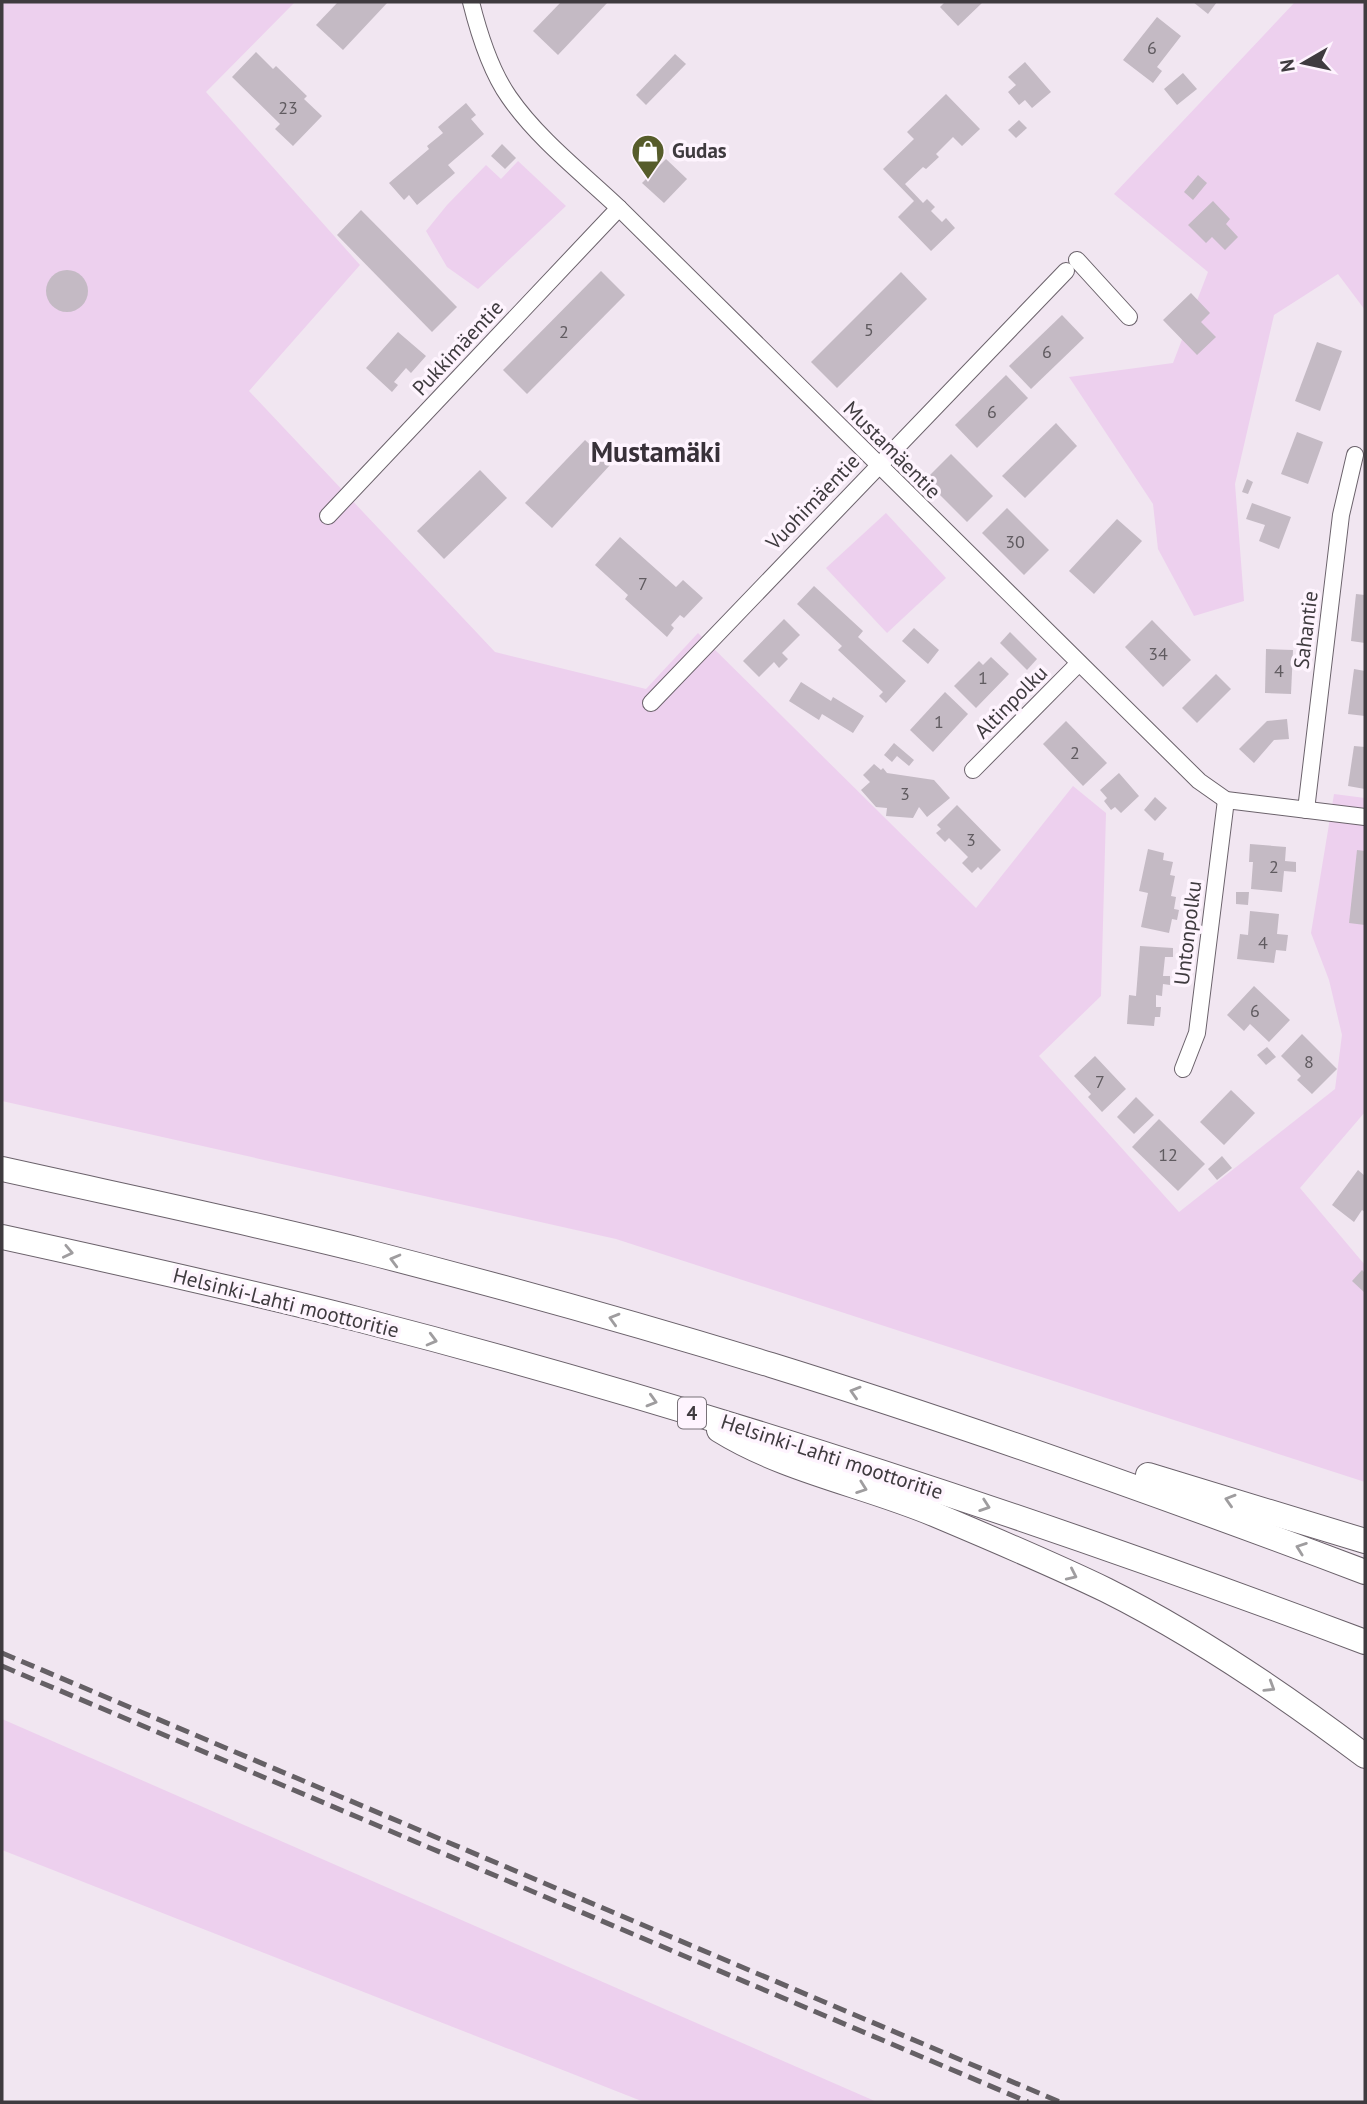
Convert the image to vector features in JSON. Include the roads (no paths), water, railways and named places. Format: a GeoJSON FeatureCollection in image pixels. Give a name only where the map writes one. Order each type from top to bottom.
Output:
{"type":"FeatureCollection","features":[{"type":"Feature","properties":{"kind":"highway"},"geometry":{"type":"LineString","coordinates":[[2,1169],[365,1251],[617,1320],[894,1404],[1167,1480],[1365,1541]]}},
{"type":"Feature","properties":{"kind":"highway","name":"Helsinki-Lahti moottoritie"},"geometry":{"type":"LineString","coordinates":[[2,1237],[357,1319],[689,1412],[878,1470],[1167,1568],[1365,1642]]}},
{"type":"Feature","properties":{"kind":"highway"},"geometry":{"type":"LineString","coordinates":[[894,1404],[1172,1500],[1365,1572]]}},
{"type":"Feature","properties":{"kind":"highway"},"geometry":{"type":"LineString","coordinates":[[689,1412],[748,1449],[927,1511],[1108,1591],[1201,1643],[1278,1691],[1365,1756]]}},
{"type":"Feature","properties":{"kind":"street","name":"Mustamäentie"},"geometry":{"type":"LineString","coordinates":[[471,2],[489,59],[508,95],[534,128],[619,208],[1199,781],[1226,800],[1365,817]]}},
{"type":"Feature","properties":{"kind":"street","name":"Pukkimäentie"},"geometry":{"type":"LineString","coordinates":[[328,516],[619,208]]}},
{"type":"Feature","properties":{"kind":"street","name":"Vuohimäentie"},"geometry":{"type":"LineString","coordinates":[[651,703],[1071,266],[1129,317]]}},
{"type":"Feature","properties":{"kind":"street","name":"Sahantie"},"geometry":{"type":"LineString","coordinates":[[1306,810],[1341,515],[1355,455]]}},
{"type":"Feature","properties":{"kind":"street","name":"Altinpolku"},"geometry":{"type":"LineString","coordinates":[[973,770],[1079,663]]}},
{"type":"Feature","properties":{"kind":"street","name":"Untonpolku"},"geometry":{"type":"LineString","coordinates":[[1183,1069],[1198,1033],[1226,800]]}},
{"type":"Feature","properties":{"kind":"railway"},"geometry":{"type":"LineString","coordinates":[[2,1653],[1060,2102]]}},
{"type":"Feature","properties":{"kind":"railway"},"geometry":{"type":"LineString","coordinates":[[2,1666],[1028,2102]]}},
{"type":"Feature","properties":{"kind":"place","name":"Gudas"},"geometry":{"type":"Point","coordinates":[648,181]}},
{"type":"Feature","properties":{"kind":"district","name":"Mustamäki"},"geometry":{"type":"Point","coordinates":[656,452]}}]}
